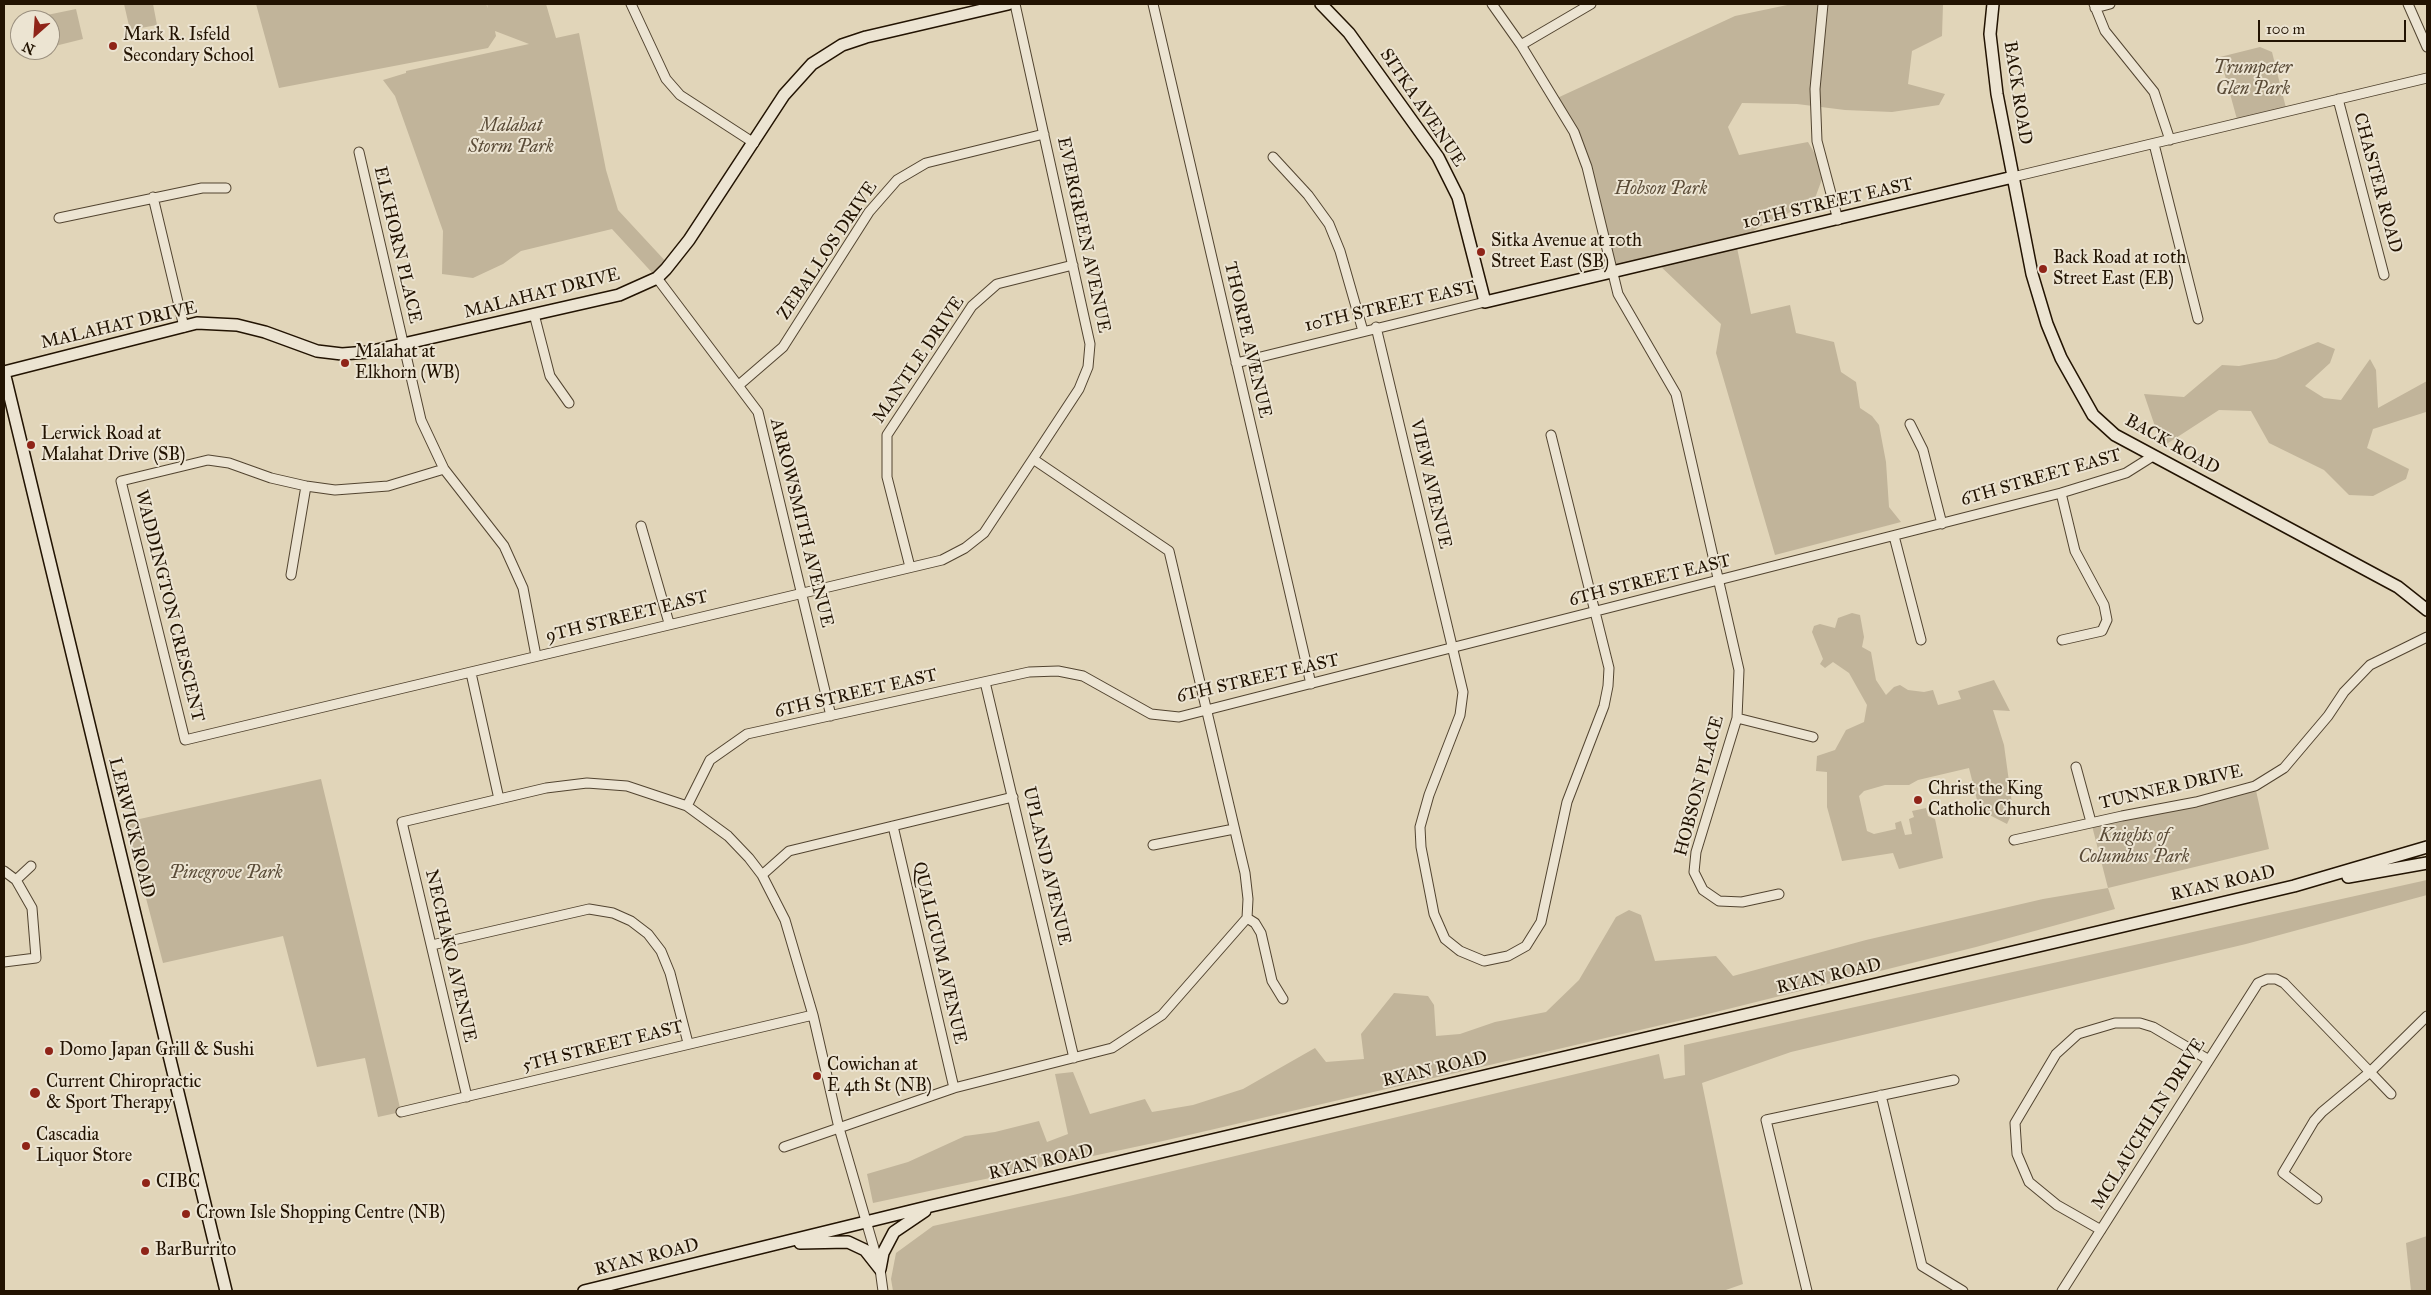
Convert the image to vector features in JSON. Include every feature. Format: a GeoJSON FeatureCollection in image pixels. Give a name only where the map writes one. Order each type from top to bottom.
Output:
{"type":"FeatureCollection","features":[{"type":"Feature","properties":{"kind":"main road","name":"MALAHAT DRIVE"},"geometry":{"type":"LineString","coordinates":[[4,372],[197,323],[237,326],[265,332],[317,351],[342,354],[403,346],[619,295],[657,278],[688,241],[784,95],[797,78],[819,59],[842,45],[866,37],[1008,4]]}},
{"type":"Feature","properties":{"kind":"main road","name":"SITKA AVENUE"},"geometry":{"type":"LineString","coordinates":[[1321,4],[1349,32],[1438,157],[1458,197],[1485,302]]}},
{"type":"Feature","properties":{"kind":"main road","name":"BACK ROAD"},"geometry":{"type":"LineString","coordinates":[[1993,4],[1990,34],[1997,94],[2032,274],[2047,324],[2061,358],[2093,415],[2115,435],[2398,587],[2427,610]]}},
{"type":"Feature","properties":{"kind":"main road","name":"10TH STREET EAST"},"geometry":{"type":"LineString","coordinates":[[1485,302],[1838,220],[2013,177]]}},
{"type":"Feature","properties":{"kind":"main road","name":"LERWICK ROAD"},"geometry":{"type":"LineString","coordinates":[[4,372],[226,1291]]}},
{"type":"Feature","properties":{"kind":"main road","name":"RYAN ROAD"},"geometry":{"type":"LineString","coordinates":[[584,1291],[931,1206],[2294,886],[2427,847]]}},
{"type":"Feature","properties":{"kind":"main road","name":"RYAN ROAD"},"geometry":{"type":"LineString","coordinates":[[2294,886],[2427,863]]}},
{"type":"Feature","properties":{"kind":"main road"},"geometry":{"type":"LineString","coordinates":[[880,1270],[883,1253],[894,1232],[931,1206]]}},
{"type":"Feature","properties":{"kind":"main road"},"geometry":{"type":"LineString","coordinates":[[780,1244],[848,1242],[865,1250],[880,1270]]}},
{"type":"Feature","properties":{"kind":"street"},"geometry":{"type":"LineString","coordinates":[[631,4],[666,80],[680,95],[754,142]]}},
{"type":"Feature","properties":{"kind":"street","name":"EVERGREEN AVENUE"},"geometry":{"type":"LineString","coordinates":[[1014,4],[1090,344],[1088,366],[1079,389],[1033,459]]}},
{"type":"Feature","properties":{"kind":"street","name":"THORPE AVENUE"},"geometry":{"type":"LineString","coordinates":[[1153,4],[1310,684]]}},
{"type":"Feature","properties":{"kind":"street","name":"HOBSON PLACE"},"geometry":{"type":"LineString","coordinates":[[1492,4],[1522,45],[1574,132],[1587,167],[1618,294],[1676,394],[1739,670],[1736,718],[1696,852],[1694,872],[1703,890],[1719,901],[1742,902],[1779,894]]}},
{"type":"Feature","properties":{"kind":"street"},"geometry":{"type":"LineString","coordinates":[[1522,45],[1592,4]]}},
{"type":"Feature","properties":{"kind":"street"},"geometry":{"type":"LineString","coordinates":[[1823,4],[1815,89],[1817,141],[1838,220]]}},
{"type":"Feature","properties":{"kind":"street"},"geometry":{"type":"LineString","coordinates":[[2110,4],[2095,6],[2105,31],[2154,92],[2170,140]]}},
{"type":"Feature","properties":{"kind":"street"},"geometry":{"type":"LineString","coordinates":[[2408,4],[2427,47]]}},
{"type":"Feature","properties":{"kind":"street","name":"10TH STREET EAST"},"geometry":{"type":"LineString","coordinates":[[2013,177],[2427,78]]}},
{"type":"Feature","properties":{"kind":"street","name":"CHASTER ROAD"},"geometry":{"type":"LineString","coordinates":[[2338,99],[2384,276]]}},
{"type":"Feature","properties":{"kind":"street","name":"ZEBALLOS DRIVE"},"geometry":{"type":"LineString","coordinates":[[739,385],[783,347],[869,212],[897,180],[926,163],[1044,134]]}},
{"type":"Feature","properties":{"kind":"street"},"geometry":{"type":"LineString","coordinates":[[2154,144],[2198,319]]}},
{"type":"Feature","properties":{"kind":"street","name":"ELKHORN PLACE"},"geometry":{"type":"LineString","coordinates":[[359,152],[421,420],[444,469],[504,546],[523,588],[536,656]]}},
{"type":"Feature","properties":{"kind":"street"},"geometry":{"type":"LineString","coordinates":[[1273,157],[1308,195],[1329,224],[1340,251],[1363,330]]}},
{"type":"Feature","properties":{"kind":"street"},"geometry":{"type":"LineString","coordinates":[[59,218],[202,188],[226,188]]}},
{"type":"Feature","properties":{"kind":"street"},"geometry":{"type":"LineString","coordinates":[[153,197],[184,326]]}},
{"type":"Feature","properties":{"kind":"street","name":"MANTLE DRIVE"},"geometry":{"type":"LineString","coordinates":[[910,567],[887,476],[887,435],[972,306],[997,284],[1073,265]]}},
{"type":"Feature","properties":{"kind":"street","name":"ARROWSMITH AVENUE"},"geometry":{"type":"LineString","coordinates":[[657,278],[758,412],[831,716]]}},
{"type":"Feature","properties":{"kind":"street","name":"10TH STREET EAST"},"geometry":{"type":"LineString","coordinates":[[1236,363],[1363,330],[1485,302]]}},
{"type":"Feature","properties":{"kind":"street"},"geometry":{"type":"LineString","coordinates":[[534,314],[550,376],[569,403]]}},
{"type":"Feature","properties":{"kind":"street","name":"VIEW AVENUE"},"geometry":{"type":"LineString","coordinates":[[1376,327],[1463,692],[1460,714],[1429,795],[1420,827],[1421,848],[1434,914],[1446,939],[1460,951],[1484,961],[1508,956],[1526,946],[1540,922],[1566,802],[1604,706],[1608,686],[1609,668],[1551,435]]}},
{"type":"Feature","properties":{"kind":"street"},"geometry":{"type":"LineString","coordinates":[[1910,424],[1923,450],[1942,524]]}},
{"type":"Feature","properties":{"kind":"street","name":"6TH STREET EAST"},"geometry":{"type":"LineString","coordinates":[[687,806],[710,760],[747,734],[1029,672],[1058,671],[1083,676],[1151,714],[1179,717],[2061,493],[2126,474],[2153,456]]}},
{"type":"Feature","properties":{"kind":"street"},"geometry":{"type":"LineString","coordinates":[[784,1146],[954,1088],[1112,1048],[1162,1015],[1247,918],[1248,899],[1245,873],[1169,551],[1033,459]]}},
{"type":"Feature","properties":{"kind":"street","name":"9TH STREET EAST"},"geometry":{"type":"LineString","coordinates":[[185,740],[471,673],[669,623],[942,560],[965,548],[984,533],[1033,459]]}},
{"type":"Feature","properties":{"kind":"street","name":"WADDINGTON CRESCENT"},"geometry":{"type":"LineString","coordinates":[[185,740],[121,481],[208,460],[229,463],[271,478],[335,490],[388,486],[444,469]]}},
{"type":"Feature","properties":{"kind":"street"},"geometry":{"type":"LineString","coordinates":[[291,575],[306,486]]}},
{"type":"Feature","properties":{"kind":"street"},"geometry":{"type":"LineString","coordinates":[[2061,493],[2075,552],[2104,605],[2107,620],[2102,631],[2062,640]]}},
{"type":"Feature","properties":{"kind":"street"},"geometry":{"type":"LineString","coordinates":[[642,526],[669,623]]}},
{"type":"Feature","properties":{"kind":"street"},"geometry":{"type":"LineString","coordinates":[[1894,536],[1921,640]]}},
{"type":"Feature","properties":{"kind":"street","name":"TUNNER DRIVE"},"geometry":{"type":"LineString","coordinates":[[2014,840],[2091,822],[2196,802],[2255,786],[2284,768],[2370,665],[2427,637]]}},
{"type":"Feature","properties":{"kind":"street"},"geometry":{"type":"LineString","coordinates":[[471,673],[499,799],[546,788],[586,783],[627,786],[687,806],[728,836],[762,875],[785,920],[813,1015],[839,1128],[880,1270],[883,1291]]}},
{"type":"Feature","properties":{"kind":"street","name":"UPLAND AVENUE"},"geometry":{"type":"LineString","coordinates":[[985,682],[1074,1058]]}},
{"type":"Feature","properties":{"kind":"street"},"geometry":{"type":"LineString","coordinates":[[1736,718],[1813,737]]}},
{"type":"Feature","properties":{"kind":"street"},"geometry":{"type":"LineString","coordinates":[[2076,767],[2091,822]]}},
{"type":"Feature","properties":{"kind":"street"},"geometry":{"type":"LineString","coordinates":[[762,875],[789,851],[1013,797]]}},
{"type":"Feature","properties":{"kind":"street","name":"NECHAKO AVENUE"},"geometry":{"type":"LineString","coordinates":[[467,1096],[402,822],[499,799]]}},
{"type":"Feature","properties":{"kind":"street","name":"QUALICUM AVENUE"},"geometry":{"type":"LineString","coordinates":[[893,826],[954,1088]]}},
{"type":"Feature","properties":{"kind":"street"},"geometry":{"type":"LineString","coordinates":[[1153,845],[1234,829]]}},
{"type":"Feature","properties":{"kind":"street"},"geometry":{"type":"LineString","coordinates":[[16,880],[31,866]]}},
{"type":"Feature","properties":{"kind":"street"},"geometry":{"type":"LineString","coordinates":[[4,871],[16,880],[32,908],[36,958],[4,962]]}},
{"type":"Feature","properties":{"kind":"street"},"geometry":{"type":"LineString","coordinates":[[432,945],[589,909],[613,913],[631,921],[648,934],[661,951],[670,973],[688,1043]]}},
{"type":"Feature","properties":{"kind":"street"},"geometry":{"type":"LineString","coordinates":[[1247,918],[1255,923],[1261,933],[1272,981],[1283,999]]}},
{"type":"Feature","properties":{"kind":"street","name":"MCLAUCHLIN DRIVE"},"geometry":{"type":"LineString","coordinates":[[2062,1291],[2258,983],[2267,978],[2276,979],[2284,984],[2370,1072]]}},
{"type":"Feature","properties":{"kind":"street","name":"5TH STREET EAST"},"geometry":{"type":"LineString","coordinates":[[401,1112],[813,1015]]}},
{"type":"Feature","properties":{"kind":"street"},"geometry":{"type":"LineString","coordinates":[[2317,1200],[2283,1173],[2322,1112],[2370,1072],[2427,1016]]}},
{"type":"Feature","properties":{"kind":"street"},"geometry":{"type":"LineString","coordinates":[[2101,1230],[2057,1205],[2028,1182],[2018,1154],[2015,1123],[2056,1054],[2078,1034],[2115,1023],[2153,1026],[2209,1060]]}},
{"type":"Feature","properties":{"kind":"street"},"geometry":{"type":"LineString","coordinates":[[2370,1072],[2391,1094]]}},
{"type":"Feature","properties":{"kind":"street"},"geometry":{"type":"LineString","coordinates":[[1807,1291],[1766,1120],[1954,1080]]}},
{"type":"Feature","properties":{"kind":"street"},"geometry":{"type":"LineString","coordinates":[[1881,1095],[1922,1266],[1963,1291]]}},
{"type":"Feature","properties":{"kind":"green space"},"geometry":{"type":"Polygon","coordinates":[[[124,4],[153,4],[157,25],[130,30],[124,4]]]}},
{"type":"Feature","properties":{"kind":"green space","name":"Malahat Storm Park"},"geometry":{"type":"Polygon","coordinates":[[[256,4],[486,4],[488,8],[487,4],[546,4],[556,38],[579,33],[606,170],[618,210],[669,265],[657,278],[612,229],[521,251],[503,264],[473,278],[442,274],[443,231],[395,96],[383,80],[406,73],[406,71],[529,44],[495,31],[496,36],[488,48],[279,88],[256,4]]]}},
{"type":"Feature","properties":{"kind":"green space","name":"Hobson Park"},"geometry":{"type":"Polygon","coordinates":[[[1792,4],[1943,4],[1942,36],[1912,51],[1908,84],[1945,94],[1939,105],[1892,112],[1845,110],[1797,104],[1742,103],[1728,127],[1739,155],[1808,142],[1825,171],[1814,201],[1761,226],[1736,243],[1751,314],[1790,305],[1796,333],[1834,342],[1841,372],[1856,382],[1860,408],[1872,416],[1879,425],[1886,462],[1889,507],[1901,522],[1775,555],[1716,353],[1721,324],[1656,262],[1612,273],[1587,167],[1555,99],[1735,16],[1792,4]]]}},
{"type":"Feature","properties":{"kind":"green space"},"geometry":{"type":"Polygon","coordinates":[[[76,9],[83,39],[60,45],[60,12],[76,9]]]}},
{"type":"Feature","properties":{"kind":"green space","name":"Trumpeter Glen Park"},"geometry":{"type":"Polygon","coordinates":[[[2260,47],[2272,52],[2287,112],[2238,123],[2220,57],[2260,47]]]}},
{"type":"Feature","properties":{"kind":"green space"},"geometry":{"type":"Polygon","coordinates":[[[2318,342],[2335,349],[2330,363],[2305,386],[2324,398],[2341,400],[2370,359],[2376,370],[2378,408],[2427,381],[2427,415],[2426,412],[2373,429],[2367,448],[2409,469],[2406,479],[2373,496],[2349,495],[2324,470],[2269,443],[2251,411],[2219,410],[2162,447],[2144,394],[2184,397],[2222,365],[2239,366],[2276,359],[2318,342]]]}},
{"type":"Feature","properties":{"kind":"green space"},"geometry":{"type":"Polygon","coordinates":[[[1852,613],[1860,615],[1864,637],[1862,647],[1871,652],[1876,680],[1886,695],[1894,687],[1900,685],[1908,690],[1924,692],[1933,690],[1938,705],[1961,699],[1958,691],[1994,680],[2010,711],[1993,710],[2004,745],[2013,811],[2007,824],[1976,808],[1978,804],[1969,768],[1918,780],[1909,785],[1885,785],[1864,791],[1859,796],[1867,831],[1874,834],[1896,829],[1895,823],[1901,821],[1905,835],[1912,834],[1909,819],[1914,817],[1912,811],[1926,808],[1928,816],[1935,819],[1943,858],[1899,869],[1893,853],[1842,861],[1827,807],[1827,772],[1816,771],[1817,756],[1835,750],[1846,730],[1864,722],[1867,705],[1849,673],[1833,662],[1825,668],[1820,664],[1823,659],[1812,632],[1814,626],[1820,624],[1835,628],[1838,618],[1852,613]]]}},
{"type":"Feature","properties":{"kind":"green space","name":"Pinegrove Park"},"geometry":{"type":"Polygon","coordinates":[[[321,779],[401,1112],[378,1117],[365,1058],[317,1067],[283,936],[163,963],[126,822],[321,779]]]}},
{"type":"Feature","properties":{"kind":"green space","name":"Knights of Columbus Park"},"geometry":{"type":"Polygon","coordinates":[[[2255,786],[2269,849],[2108,888],[2091,822],[2255,786]]]}},
{"type":"Feature","properties":{"kind":"green space"},"geometry":{"type":"Polygon","coordinates":[[[2427,880],[2427,895],[2246,944],[1791,1052],[1702,1083],[1743,1284],[1723,1291],[893,1291],[891,1279],[896,1253],[933,1226],[1069,1196],[1659,1054],[1664,1079],[1685,1075],[1684,1045],[2427,880]]]}},
{"type":"Feature","properties":{"kind":"green space"},"geometry":{"type":"Polygon","coordinates":[[[2108,888],[2115,909],[1976,947],[1700,1016],[1163,1141],[873,1203],[867,1174],[908,1162],[965,1136],[995,1132],[1039,1121],[1047,1142],[1068,1134],[1055,1074],[1073,1072],[1090,1114],[1145,1099],[1152,1112],[1193,1105],[1243,1089],[1315,1048],[1326,1062],[1364,1059],[1361,1034],[1394,993],[1428,996],[1434,1005],[1436,1036],[1460,1034],[1495,1022],[1546,1012],[1579,980],[1616,917],[1629,910],[1641,915],[1655,961],[1716,956],[1733,976],[1866,940],[2043,899],[2108,888]]]}},
{"type":"Feature","properties":{"kind":"green space"},"geometry":{"type":"Polygon","coordinates":[[[2427,1236],[2427,1291],[2411,1291],[2406,1243],[2427,1236]]]}},
{"type":"Feature","properties":{"kind":"place","name":"Mark R. Isfeld Secondary School"},"geometry":{"type":"Point","coordinates":[113,46]}},
{"type":"Feature","properties":{"kind":"place","name":"Sitka Avenue at 10th Street East (SB)"},"geometry":{"type":"Point","coordinates":[1481,252]}},
{"type":"Feature","properties":{"kind":"place","name":"Back Road at 10th Street East (EB)"},"geometry":{"type":"Point","coordinates":[2043,269]}},
{"type":"Feature","properties":{"kind":"place","name":"Malahat at Elkhorn (WB)"},"geometry":{"type":"Point","coordinates":[345,363]}},
{"type":"Feature","properties":{"kind":"place","name":"Lerwick Road at Malahat Drive (SB)"},"geometry":{"type":"Point","coordinates":[31,445]}},
{"type":"Feature","properties":{"kind":"place","name":"Christ the King Catholic Church"},"geometry":{"type":"Point","coordinates":[1918,800]}},
{"type":"Feature","properties":{"kind":"place","name":"Domo Japan Grill & Sushi"},"geometry":{"type":"Point","coordinates":[49,1051]}},
{"type":"Feature","properties":{"kind":"place","name":"Cowichan at E 4th St (NB)"},"geometry":{"type":"Point","coordinates":[817,1076]}},
{"type":"Feature","properties":{"kind":"place","name":"Current Chiropractic & Sport Therapy"},"geometry":{"type":"Point","coordinates":[35,1093]}},
{"type":"Feature","properties":{"kind":"place","name":"Cascadia Liquor Store"},"geometry":{"type":"Point","coordinates":[26,1146]}},
{"type":"Feature","properties":{"kind":"place","name":"CIBC"},"geometry":{"type":"Point","coordinates":[146,1183]}},
{"type":"Feature","properties":{"kind":"place","name":"Crown Isle Shopping Centre (NB)"},"geometry":{"type":"Point","coordinates":[186,1214]}},
{"type":"Feature","properties":{"kind":"place","name":"BarBurrito"},"geometry":{"type":"Point","coordinates":[145,1251]}}]}
